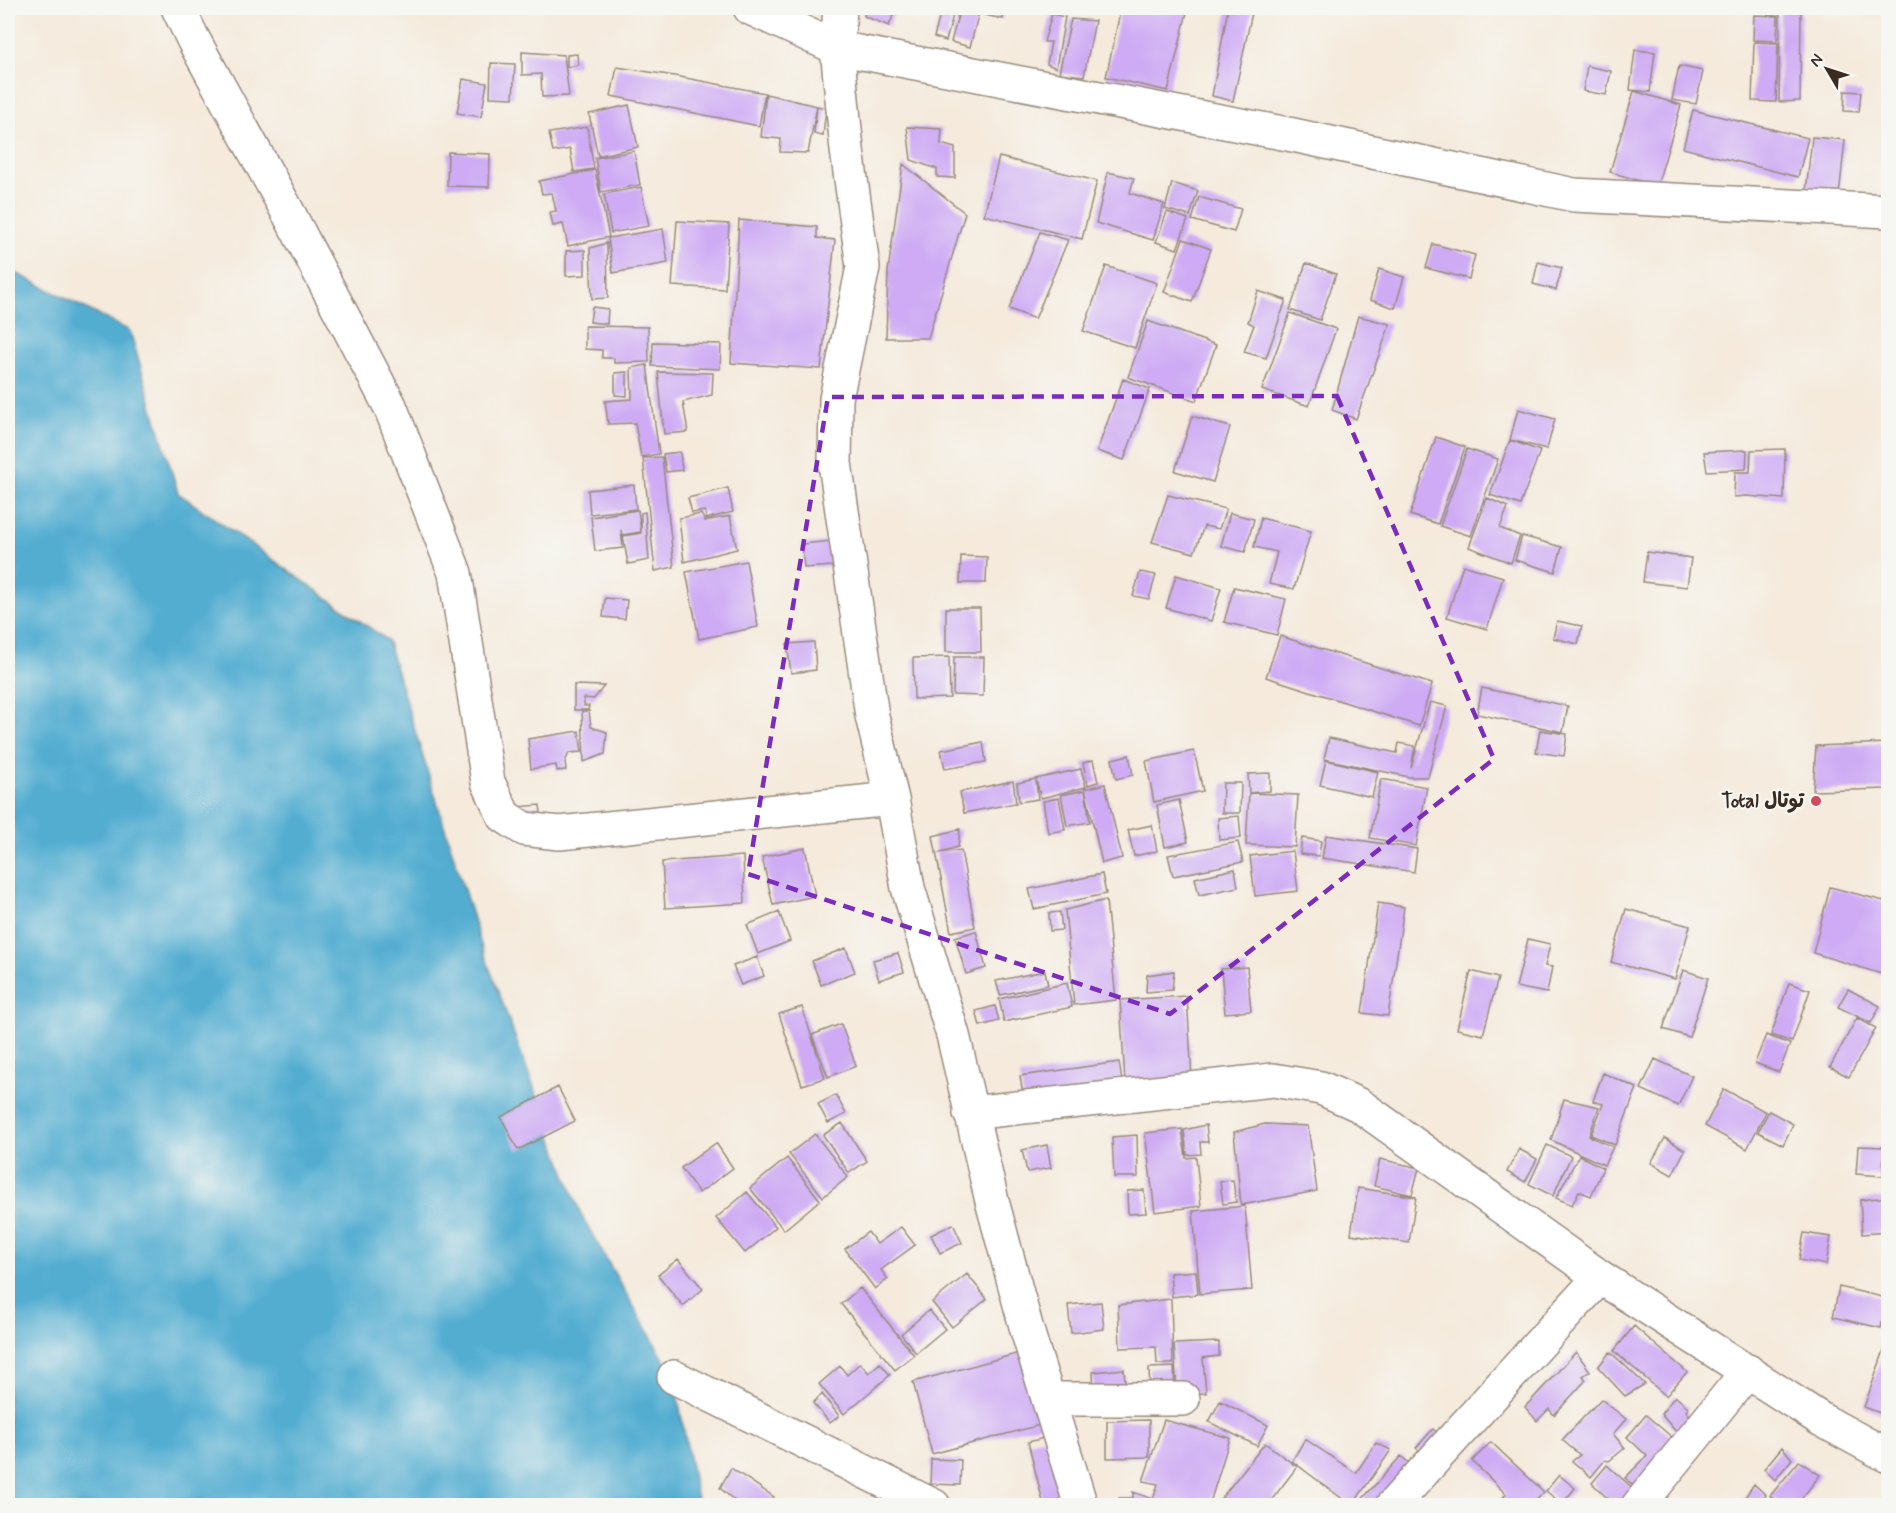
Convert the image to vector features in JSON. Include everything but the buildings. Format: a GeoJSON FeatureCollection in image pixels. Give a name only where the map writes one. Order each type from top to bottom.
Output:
{"type":"FeatureCollection","features":[{"type":"Feature","properties":{"kind":"street"},"geometry":{"type":"LineString","coordinates":[[178,8],[390,406],[455,573],[488,782],[504,816],[524,829],[559,833],[892,799]]}},
{"type":"Feature","properties":{"kind":"street"},"geometry":{"type":"LineString","coordinates":[[750,8],[837,48],[1293,135],[1574,195],[1888,211]]}},
{"type":"Feature","properties":{"kind":"street"},"geometry":{"type":"LineString","coordinates":[[840,8],[837,48],[847,150],[863,267],[836,399],[835,463],[872,716],[892,799],[908,888],[953,1035],[995,1212],[1080,1506]]}},
{"type":"Feature","properties":{"kind":"street"},"geometry":{"type":"LineString","coordinates":[[970,1113],[1273,1080],[1321,1088],[1359,1105],[1600,1277],[1822,1420],[1888,1456]]}},
{"type":"Feature","properties":{"kind":"street"},"geometry":{"type":"LineString","coordinates":[[1392,1506],[1600,1277]]}},
{"type":"Feature","properties":{"kind":"street"},"geometry":{"type":"LineString","coordinates":[[1638,1506],[1748,1371]]}},
{"type":"Feature","properties":{"kind":"street"},"geometry":{"type":"LineString","coordinates":[[674,1377],[934,1506]]}},
{"type":"Feature","properties":{"kind":"street"},"geometry":{"type":"LineString","coordinates":[[1048,1399],[1183,1399]]}},
{"type":"Feature","properties":{"kind":"highlighted area"},"geometry":{"type":"Polygon","coordinates":[[[1337,396],[1494,759],[1170,1014],[748,874],[828,397],[1337,396]]]}},
{"type":"Feature","properties":{"kind":"water"},"geometry":{"type":"Polygon","coordinates":[[[8,269],[130,331],[178,493],[387,640],[481,945],[581,1215],[674,1377],[698,1505],[8,1505],[8,269]]]}},
{"type":"Feature","properties":{"kind":"place","name":"Total توتال"},"geometry":{"type":"Point","coordinates":[1816,801]}}]}
